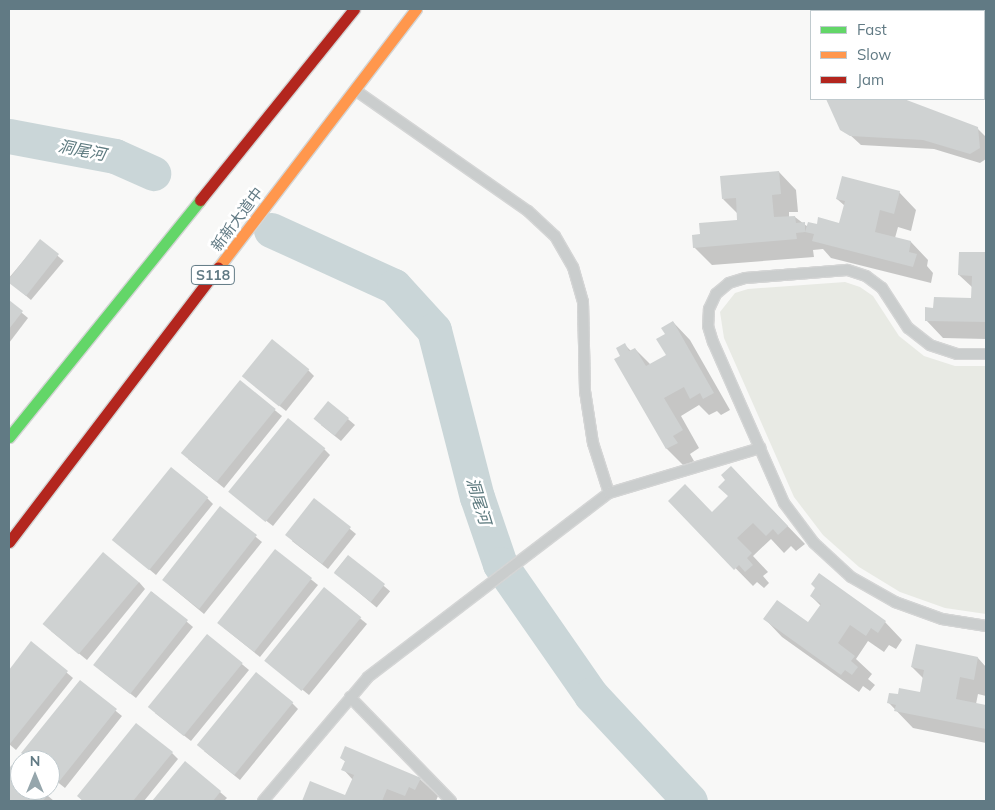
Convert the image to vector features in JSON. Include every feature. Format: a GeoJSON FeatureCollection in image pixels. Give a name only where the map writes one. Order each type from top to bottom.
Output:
{"type":"FeatureCollection","features":[{"type":"Feature","properties":{"kind":"main road"},"geometry":{"type":"LineString","coordinates":[[9,437],[354,9]]}},
{"type":"Feature","properties":{"kind":"main road","name":"新新大道中"},"geometry":{"type":"LineString","coordinates":[[9,542],[416,9]]}},
{"type":"Feature","properties":{"kind":"lane"},"geometry":{"type":"LineString","coordinates":[[355,90],[528,211],[555,236],[573,267],[583,302],[584,391],[594,443],[609,493]]}},
{"type":"Feature","properties":{"kind":"lane"},"geometry":{"type":"LineString","coordinates":[[986,354],[957,354],[930,345],[908,328],[882,288],[866,276],[847,270],[746,278],[729,283],[716,294],[709,309],[708,326],[784,503],[814,543],[851,577],[895,602],[942,619],[986,626]]}},
{"type":"Feature","properties":{"kind":"lane"},"geometry":{"type":"LineString","coordinates":[[263,801],[368,677],[609,493],[760,448]]}},
{"type":"Feature","properties":{"kind":"lane"},"geometry":{"type":"LineString","coordinates":[[350,697],[451,801]]}},
{"type":"Feature","properties":{"kind":"shaded area"},"geometry":{"type":"Polygon","coordinates":[[[845,282],[860,287],[873,296],[899,336],[924,356],[955,366],[986,366],[986,614],[945,608],[900,592],[859,567],[823,535],[794,497],[724,338],[720,312],[735,293],[748,289],[845,282]]]}},
{"type":"Feature","properties":{"kind":"building"},"geometry":{"type":"Polygon","coordinates":[[[826,100],[907,100],[978,127],[980,148],[970,154],[923,140],[850,136],[840,130],[826,100]]]}},
{"type":"Feature","properties":{"kind":"building"},"geometry":{"type":"Polygon","coordinates":[[[779,171],[781,194],[772,195],[774,217],[795,216],[796,223],[805,222],[805,232],[796,233],[797,239],[693,248],[692,235],[700,234],[699,223],[737,220],[736,198],[722,199],[720,176],[779,171]]]}},
{"type":"Feature","properties":{"kind":"building"},"geometry":{"type":"Polygon","coordinates":[[[842,176],[900,191],[894,214],[880,210],[875,232],[911,241],[909,252],[917,254],[913,267],[812,241],[814,234],[805,232],[808,222],[817,224],[818,217],[839,223],[845,201],[836,199],[842,176]]]}},
{"type":"Feature","properties":{"kind":"building"},"geometry":{"type":"Polygon","coordinates":[[[40,239],[59,254],[26,296],[9,283],[9,279],[40,239]]]}},
{"type":"Feature","properties":{"kind":"building"},"geometry":{"type":"Polygon","coordinates":[[[959,252],[986,252],[986,322],[925,321],[925,307],[933,308],[934,297],[971,298],[972,276],[958,275],[959,252]]]}},
{"type":"Feature","properties":{"kind":"building"},"geometry":{"type":"Polygon","coordinates":[[[9,300],[23,311],[9,329],[9,300]]]}},
{"type":"Feature","properties":{"kind":"building"},"geometry":{"type":"Polygon","coordinates":[[[673,321],[714,393],[703,399],[700,393],[690,399],[684,387],[664,398],[683,430],[673,436],[678,443],[666,449],[614,359],[620,356],[616,348],[625,343],[629,351],[635,348],[646,366],[666,355],[656,339],[665,334],[661,328],[673,321]]]}},
{"type":"Feature","properties":{"kind":"building"},"geometry":{"type":"Polygon","coordinates":[[[272,339],[309,369],[279,407],[242,376],[272,339]]]}},
{"type":"Feature","properties":{"kind":"building"},"geometry":{"type":"Polygon","coordinates":[[[240,380],[276,409],[217,482],[181,453],[240,380]]]}},
{"type":"Feature","properties":{"kind":"building"},"geometry":{"type":"Polygon","coordinates":[[[328,401],[349,418],[335,436],[314,419],[328,401]]]}},
{"type":"Feature","properties":{"kind":"building"},"geometry":{"type":"Polygon","coordinates":[[[288,418],[325,448],[266,522],[228,492],[288,418]]]}},
{"type":"Feature","properties":{"kind":"building"},"geometry":{"type":"Polygon","coordinates":[[[731,466],[788,526],[778,535],[773,529],[766,536],[753,523],[737,538],[752,553],[747,558],[753,565],[745,572],[739,565],[734,570],[668,501],[685,484],[712,512],[728,496],[718,487],[725,480],[721,475],[731,466]]]}},
{"type":"Feature","properties":{"kind":"building"},"geometry":{"type":"Polygon","coordinates":[[[171,467],[208,497],[149,570],[112,540],[171,467]]]}},
{"type":"Feature","properties":{"kind":"building"},"geometry":{"type":"Polygon","coordinates":[[[314,498],[351,527],[322,564],[285,535],[314,498]]]}},
{"type":"Feature","properties":{"kind":"building"},"geometry":{"type":"Polygon","coordinates":[[[220,506],[257,535],[199,609],[162,580],[220,506]]]}},
{"type":"Feature","properties":{"kind":"building"},"geometry":{"type":"Polygon","coordinates":[[[275,549],[312,578],[254,652],[217,623],[275,549]]]}},
{"type":"Feature","properties":{"kind":"building"},"geometry":{"type":"Polygon","coordinates":[[[103,552],[139,582],[79,654],[43,624],[103,552]]]}},
{"type":"Feature","properties":{"kind":"building"},"geometry":{"type":"Polygon","coordinates":[[[348,555],[385,584],[371,602],[334,573],[348,555]]]}},
{"type":"Feature","properties":{"kind":"building"},"geometry":{"type":"Polygon","coordinates":[[[819,573],[886,621],[878,633],[871,628],[866,636],[850,625],[838,643],[855,656],[851,661],[858,667],[852,675],[845,670],[841,675],[763,619],[777,600],[808,622],[821,604],[810,596],[815,588],[811,584],[819,573]]]}},
{"type":"Feature","properties":{"kind":"building"},"geometry":{"type":"Polygon","coordinates":[[[324,587],[361,617],[302,691],[264,661],[324,587]]]}},
{"type":"Feature","properties":{"kind":"building"},"geometry":{"type":"Polygon","coordinates":[[[151,591],[188,620],[130,694],[93,665],[151,591]]]}},
{"type":"Feature","properties":{"kind":"building"},"geometry":{"type":"Polygon","coordinates":[[[207,634],[243,663],[184,736],[148,707],[207,634]]]}},
{"type":"Feature","properties":{"kind":"building"},"geometry":{"type":"Polygon","coordinates":[[[31,641],[68,671],[9,745],[9,670],[31,641]]]}},
{"type":"Feature","properties":{"kind":"building"},"geometry":{"type":"Polygon","coordinates":[[[916,644],[978,657],[974,680],[960,677],[956,699],[986,705],[986,729],[894,711],[896,705],[887,703],[889,693],[898,694],[899,688],[920,692],[924,670],[911,667],[916,644]]]}},
{"type":"Feature","properties":{"kind":"building"},"geometry":{"type":"Polygon","coordinates":[[[256,672],[293,702],[234,775],[197,745],[256,672]]]}},
{"type":"Feature","properties":{"kind":"building"},"geometry":{"type":"Polygon","coordinates":[[[80,680],[117,709],[60,780],[60,750],[23,750],[80,680]]]}},
{"type":"Feature","properties":{"kind":"building"},"geometry":{"type":"Polygon","coordinates":[[[136,723],[173,752],[133,801],[83,801],[77,796],[136,723]]]}},
{"type":"Feature","properties":{"kind":"building"},"geometry":{"type":"Polygon","coordinates":[[[345,746],[421,778],[415,790],[409,787],[405,796],[387,789],[382,801],[302,801],[310,781],[345,795],[354,775],[341,770],[345,761],[340,758],[345,746]]]}},
{"type":"Feature","properties":{"kind":"building"},"geometry":{"type":"Polygon","coordinates":[[[185,761],[221,791],[213,801],[152,801],[185,761]]]}},
{"type":"Feature","properties":{"kind":"building"},"geometry":{"type":"Polygon","coordinates":[[[9,768],[10,800],[43,801],[9,801],[9,768]]]}},
{"type":"Feature","properties":{"kind":"waterway","name":"洞尾河"},"geometry":{"type":"LineString","coordinates":[[9,136],[115,156],[153,173]]}},
{"type":"Feature","properties":{"kind":"waterway","name":"洞尾河"},"geometry":{"type":"LineString","coordinates":[[271,230],[394,286],[434,330],[477,497],[500,564],[591,695],[690,801]]}},
{"type":"Feature","properties":{"kind":"traffic: fast"},"geometry":{"type":"LineString","coordinates":[[9,437],[200,200]]}},
{"type":"Feature","properties":{"kind":"traffic: slow"},"geometry":{"type":"LineString","coordinates":[[218,268],[416,9]]}},
{"type":"Feature","properties":{"kind":"traffic: jam"},"geometry":{"type":"LineString","coordinates":[[200,200],[354,9]]}},
{"type":"Feature","properties":{"kind":"traffic: jam"},"geometry":{"type":"LineString","coordinates":[[9,542],[218,268]]}}]}
